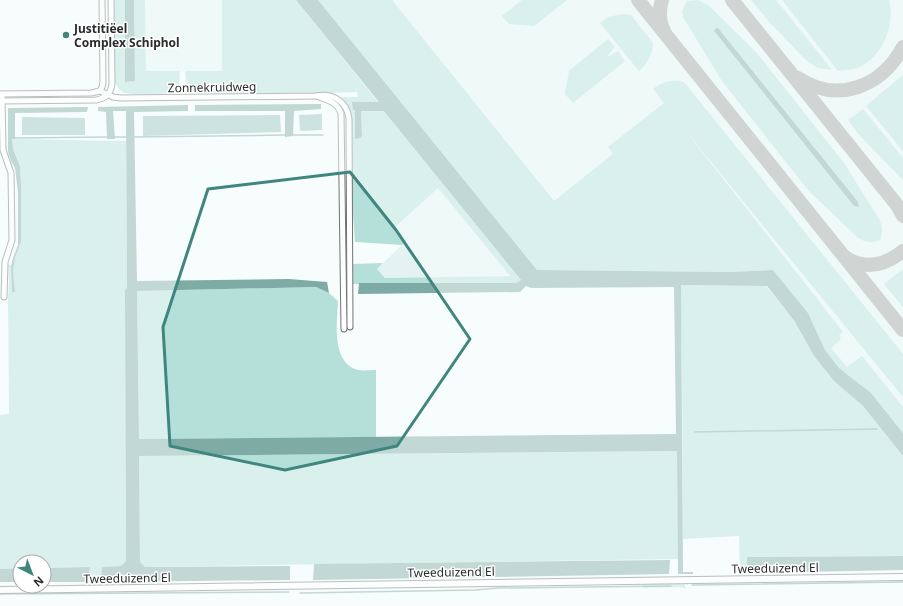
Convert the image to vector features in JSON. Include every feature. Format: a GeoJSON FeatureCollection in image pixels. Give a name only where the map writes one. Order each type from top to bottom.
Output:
{"type":"FeatureCollection","features":[{"type":"Feature","properties":{"kind":"street"},"geometry":{"type":"LineString","coordinates":[[4,297],[5,262],[12,240],[11,173],[3,150],[1,94],[91,93],[100,91],[103,82],[102,0]]}},
{"type":"Feature","properties":{"kind":"street"},"geometry":{"type":"LineString","coordinates":[[108,95],[112,83],[111,0]]}},
{"type":"Feature","properties":{"kind":"street","name":"Zonnekruidweg"},"geometry":{"type":"LineString","coordinates":[[100,91],[108,95],[121,98],[323,95],[334,96],[342,102],[348,113],[350,327]]}},
{"type":"Feature","properties":{"kind":"street","name":"Zonnekruidweg"},"geometry":{"type":"LineString","coordinates":[[1,101],[96,100],[103,99],[108,95]]}},
{"type":"Feature","properties":{"kind":"street"},"geometry":{"type":"LineString","coordinates":[[316,96],[331,101],[336,105],[341,114],[344,329]]}},
{"type":"Feature","properties":{"kind":"street","name":"Tweeduizend El"},"geometry":{"type":"LineString","coordinates":[[0,590],[903,577]]}},
{"type":"Feature","properties":{"kind":"highlighted area"},"geometry":{"type":"Polygon","coordinates":[[[350,172],[396,230],[470,339],[397,446],[285,470],[170,446],[163,327],[208,189],[350,172]]]}},
{"type":"Feature","properties":{"kind":"shaded area"},"geometry":{"type":"Polygon","coordinates":[[[113,0],[125,0],[125,82],[135,81],[134,0],[145,0],[146,71],[180,71],[179,85],[175,91],[157,94],[133,94],[123,92],[117,86],[114,80],[113,0]]]}},
{"type":"Feature","properties":{"kind":"shaded area"},"geometry":{"type":"Polygon","coordinates":[[[125,0],[134,0],[135,81],[125,82],[125,0]]]}},
{"type":"Feature","properties":{"kind":"shaded area"},"geometry":{"type":"Polygon","coordinates":[[[145,0],[222,0],[222,71],[146,71],[145,0]]]}},
{"type":"Feature","properties":{"kind":"shaded area"},"geometry":{"type":"Polygon","coordinates":[[[222,0],[296,0],[379,103],[355,110],[355,139],[362,136],[361,111],[384,110],[525,285],[352,284],[352,264],[383,263],[377,269],[385,278],[510,276],[438,188],[395,227],[406,241],[402,245],[355,242],[351,187],[351,115],[338,97],[358,97],[357,92],[195,93],[189,89],[185,71],[222,71],[222,0]]]}},
{"type":"Feature","properties":{"kind":"shaded area"},"geometry":{"type":"Polygon","coordinates":[[[296,0],[318,0],[537,270],[730,272],[773,270],[808,313],[825,350],[839,368],[871,393],[903,433],[903,456],[863,406],[834,381],[814,356],[795,322],[767,286],[681,285],[683,572],[693,572],[693,574],[678,574],[677,451],[139,456],[140,562],[145,567],[290,566],[290,580],[101,582],[102,567],[121,566],[126,561],[126,111],[113,111],[115,139],[107,139],[106,112],[98,111],[98,107],[188,105],[188,111],[134,112],[137,281],[289,279],[327,282],[329,293],[316,287],[137,291],[139,439],[676,434],[674,287],[531,288],[526,286],[520,292],[358,294],[359,283],[516,283],[521,280],[384,111],[361,111],[362,136],[361,138],[355,139],[355,110],[353,110],[352,102],[379,102],[296,0]]]}},
{"type":"Feature","properties":{"kind":"shaded area"},"geometry":{"type":"Polygon","coordinates":[[[318,0],[903,0],[903,433],[871,393],[839,368],[773,270],[537,270],[318,0]]]}},
{"type":"Feature","properties":{"kind":"shaded area"},"geometry":{"type":"Polygon","coordinates":[[[318,0],[392,0],[554,201],[613,154],[608,147],[664,103],[653,89],[668,81],[684,82],[903,354],[903,397],[681,125],[843,332],[839,335],[841,339],[831,348],[847,367],[862,356],[903,407],[903,433],[871,393],[839,368],[825,350],[808,313],[773,270],[730,272],[537,270],[318,0]]]}},
{"type":"Feature","properties":{"kind":"shaded area"},"geometry":{"type":"Polygon","coordinates":[[[522,0],[567,0],[534,26],[509,24],[502,16],[522,0]]]}},
{"type":"Feature","properties":{"kind":"shaded area"},"geometry":{"type":"Polygon","coordinates":[[[698,0],[708,5],[756,52],[844,163],[879,219],[882,230],[880,240],[868,242],[857,237],[808,190],[722,81],[683,17],[682,11],[687,1],[698,0]]]}},
{"type":"Feature","properties":{"kind":"shaded area"},"geometry":{"type":"Polygon","coordinates":[[[751,0],[776,0],[832,70],[818,68],[806,60],[771,24],[751,0]]]}},
{"type":"Feature","properties":{"kind":"shaded area"},"geometry":{"type":"Polygon","coordinates":[[[782,0],[889,0],[891,10],[888,31],[879,51],[864,65],[854,69],[838,71],[782,0]]]}},
{"type":"Feature","properties":{"kind":"shaded area"},"geometry":{"type":"Polygon","coordinates":[[[622,14],[631,15],[653,43],[649,58],[639,71],[600,23],[608,17],[622,14]]]}},
{"type":"Feature","properties":{"kind":"shaded area"},"geometry":{"type":"Polygon","coordinates":[[[718,28],[858,202],[859,207],[854,206],[714,31],[718,28]]]}},
{"type":"Feature","properties":{"kind":"shaded area"},"geometry":{"type":"Polygon","coordinates":[[[608,39],[615,47],[607,56],[608,57],[618,51],[625,61],[573,103],[565,94],[569,71],[608,39]]]}},
{"type":"Feature","properties":{"kind":"shaded area"},"geometry":{"type":"Polygon","coordinates":[[[903,75],[903,151],[866,106],[903,75]]]}},
{"type":"Feature","properties":{"kind":"shaded area"},"geometry":{"type":"Polygon","coordinates":[[[321,104],[321,109],[294,111],[293,136],[285,137],[285,111],[195,111],[195,105],[321,104]]]}},
{"type":"Feature","properties":{"kind":"shaded area"},"geometry":{"type":"Polygon","coordinates":[[[88,107],[87,112],[15,113],[15,139],[12,139],[13,149],[20,166],[21,242],[15,258],[13,271],[15,292],[12,292],[11,266],[18,245],[18,192],[15,168],[8,152],[8,108],[88,107]]]}},
{"type":"Feature","properties":{"kind":"shaded area"},"geometry":{"type":"Polygon","coordinates":[[[863,109],[903,158],[903,180],[860,136],[848,120],[863,109]]]}},
{"type":"Feature","properties":{"kind":"shaded area"},"geometry":{"type":"Polygon","coordinates":[[[322,114],[322,130],[300,131],[299,115],[322,114]]]}},
{"type":"Feature","properties":{"kind":"shaded area"},"geometry":{"type":"Polygon","coordinates":[[[280,115],[281,132],[143,136],[143,116],[280,115]]]}},
{"type":"Feature","properties":{"kind":"shaded area"},"geometry":{"type":"Polygon","coordinates":[[[22,117],[85,118],[85,135],[22,135],[22,117]]]}},
{"type":"Feature","properties":{"kind":"shaded area"},"geometry":{"type":"Polygon","coordinates":[[[12,139],[126,141],[126,561],[121,566],[102,567],[102,580],[88,582],[90,567],[52,568],[52,554],[12,554],[12,568],[0,569],[0,415],[9,414],[8,264],[11,266],[12,291],[15,292],[13,271],[15,258],[21,242],[20,166],[13,149],[12,139]]]}},
{"type":"Feature","properties":{"kind":"shaded area"},"geometry":{"type":"Polygon","coordinates":[[[438,188],[510,276],[385,278],[377,269],[406,241],[394,227],[438,188]]]}},
{"type":"Feature","properties":{"kind":"shaded area"},"geometry":{"type":"Polygon","coordinates":[[[903,269],[903,307],[884,284],[903,269]]]}},
{"type":"Feature","properties":{"kind":"shaded area"},"geometry":{"type":"Polygon","coordinates":[[[680,285],[766,286],[795,322],[814,356],[834,381],[863,406],[903,456],[903,556],[747,557],[747,573],[740,573],[739,536],[683,539],[680,285]]]}},
{"type":"Feature","properties":{"kind":"shaded area"},"geometry":{"type":"Polygon","coordinates":[[[316,287],[329,293],[338,301],[337,330],[340,351],[343,359],[349,366],[358,370],[376,370],[376,437],[139,439],[137,291],[316,287]]]}},
{"type":"Feature","properties":{"kind":"shaded area"},"geometry":{"type":"Polygon","coordinates":[[[677,451],[678,559],[145,567],[140,563],[139,456],[677,451]]]}},
{"type":"Feature","properties":{"kind":"shaded area"},"geometry":{"type":"Polygon","coordinates":[[[903,556],[903,570],[747,573],[747,557],[903,556]]]}},
{"type":"Feature","properties":{"kind":"shaded area"},"geometry":{"type":"Polygon","coordinates":[[[670,560],[669,574],[313,580],[314,564],[670,560]]]}},
{"type":"Feature","properties":{"kind":"shaded area"},"geometry":{"type":"Polygon","coordinates":[[[90,567],[88,582],[52,582],[52,568],[90,567]]]}},
{"type":"Feature","properties":{"kind":"shaded area"},"geometry":{"type":"Polygon","coordinates":[[[12,568],[12,582],[0,582],[0,569],[12,568]]]}},
{"type":"Feature","properties":{"kind":"shaded area"},"geometry":{"type":"Polygon","coordinates":[[[642,583],[684,583],[686,589],[681,587],[642,588],[642,583]]]}},
{"type":"Feature","properties":{"kind":"waterway"},"geometry":{"type":"LineString","coordinates":[[133,137],[287,135]]}},
{"type":"Feature","properties":{"kind":"waterway"},"geometry":{"type":"LineString","coordinates":[[293,135],[323,135]]}},
{"type":"Feature","properties":{"kind":"waterway"},"geometry":{"type":"LineString","coordinates":[[15,138],[107,137]]}},
{"type":"Feature","properties":{"kind":"waterway"},"geometry":{"type":"LineString","coordinates":[[113,137],[127,137]]}},
{"type":"Feature","properties":{"kind":"waterway"},"geometry":{"type":"LineString","coordinates":[[695,432],[877,429]]}},
{"type":"Feature","properties":{"kind":"waterway"},"geometry":{"type":"LineString","coordinates":[[692,585],[903,582]]}},
{"type":"Feature","properties":{"kind":"waterway"},"geometry":{"type":"LineString","coordinates":[[300,593],[475,590],[499,588],[671,586]]}},
{"type":"Feature","properties":{"kind":"waterway"},"geometry":{"type":"LineString","coordinates":[[0,594],[289,592]]}},
{"type":"Feature","properties":{"kind":"taxiway"},"geometry":{"type":"LineString","coordinates":[[638,0],[903,330]]}},
{"type":"Feature","properties":{"kind":"taxiway"},"geometry":{"type":"LineString","coordinates":[[662,0],[660,16],[664,31]]}},
{"type":"Feature","properties":{"kind":"taxiway"},"geometry":{"type":"LineString","coordinates":[[732,0],[897,205],[903,216]]}},
{"type":"Feature","properties":{"kind":"taxiway"},"geometry":{"type":"LineString","coordinates":[[798,78],[813,86],[828,90],[843,90],[857,87],[871,81],[883,72],[894,61],[903,47]]}},
{"type":"Feature","properties":{"kind":"taxiway"},"geometry":{"type":"LineString","coordinates":[[845,257],[860,264],[867,265],[882,263],[903,251]]}},
{"type":"Feature","properties":{"kind":"place","name":"Justitiëel Complex Schiphol"},"geometry":{"type":"Point","coordinates":[66,35]}}]}
